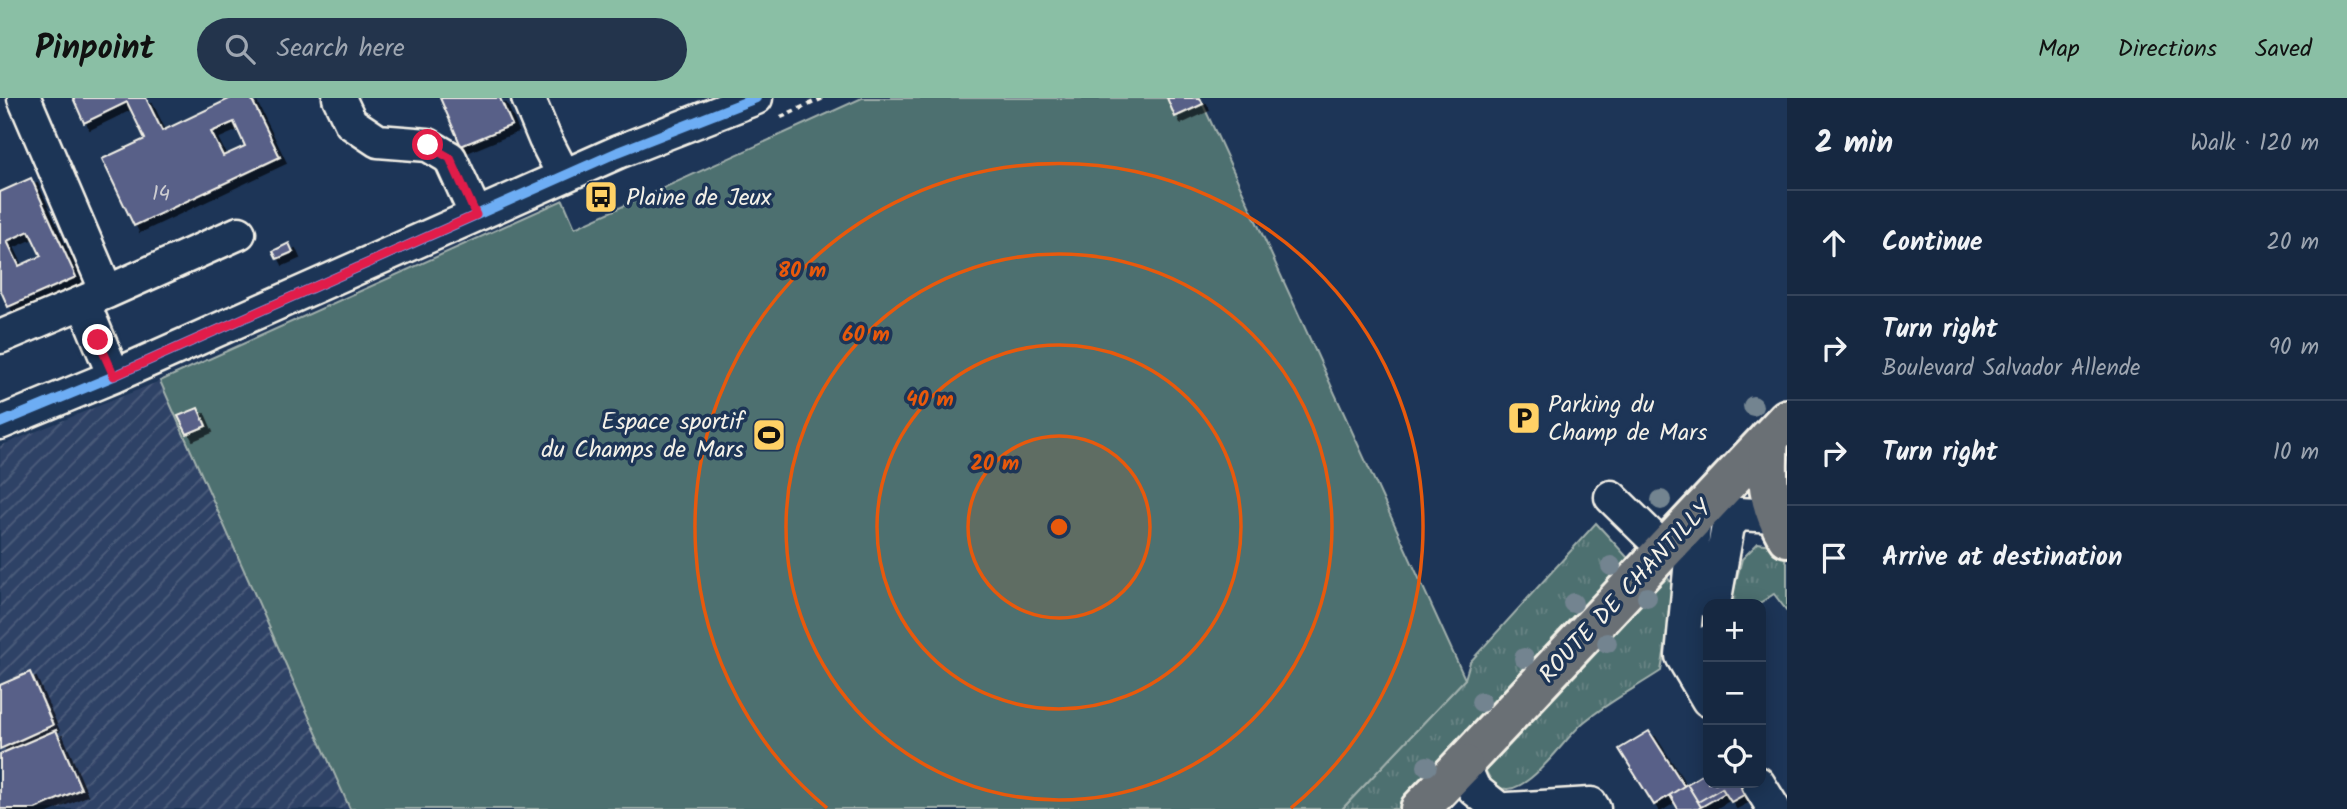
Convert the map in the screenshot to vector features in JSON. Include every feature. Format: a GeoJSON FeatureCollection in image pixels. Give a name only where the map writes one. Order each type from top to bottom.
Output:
{"type":"FeatureCollection","features":[{"type":"Feature","properties":{"kind":"main road","name":"ROUTE DE CHANTILLY"},"geometry":{"type":"LineString","coordinates":[[1420,809],[1778,429]]}},
{"type":"Feature","properties":{"kind":"main road"},"geometry":{"type":"LineString","coordinates":[[1778,429],[1767,483],[1782,527]]}},
{"type":"Feature","properties":{"kind":"street"},"geometry":{"type":"LineString","coordinates":[[24,98],[95,297],[114,376]]}},
{"type":"Feature","properties":{"kind":"street"},"geometry":{"type":"LineString","coordinates":[[339,98],[351,123],[378,141],[428,145],[450,158],[476,215]]}},
{"type":"Feature","properties":{"kind":"street"},"geometry":{"type":"LineString","coordinates":[[528,98],[564,176]]}},
{"type":"Feature","properties":{"kind":"street"},"geometry":{"type":"LineString","coordinates":[[618,152],[712,98]]}},
{"type":"Feature","properties":{"kind":"street"},"geometry":{"type":"LineString","coordinates":[[0,423],[114,376],[618,152],[756,98]]}},
{"type":"Feature","properties":{"kind":"street"},"geometry":{"type":"LineString","coordinates":[[0,337],[239,233]]}},
{"type":"Feature","properties":{"kind":"street"},"geometry":{"type":"LineString","coordinates":[[1611,497],[1664,549]]}},
{"type":"Feature","properties":{"kind":"street"},"geometry":{"type":"LineString","coordinates":[[1715,599],[1728,526],[1732,519],[1738,514],[1782,527]]}},
{"type":"Feature","properties":{"kind":"street"},"geometry":{"type":"LineString","coordinates":[[1695,517],[1682,656],[1703,692]]}},
{"type":"Feature","properties":{"kind":"street"},"geometry":{"type":"LineString","coordinates":[[1462,764],[1474,789],[1499,809]]}},
{"type":"Feature","properties":{"kind":"street"},"geometry":{"type":"LineString","coordinates":[[1508,809],[1591,804],[1594,809]]}},
{"type":"Feature","properties":{"kind":"shaded area"},"geometry":{"type":"Polygon","coordinates":[[[160,381],[350,809],[0,809],[0,446],[160,381]]]}},
{"type":"Feature","properties":{"kind":"green space","name":"Espace sportif du Champs de Mars"},"geometry":{"type":"Polygon","coordinates":[[[862,98],[1200,98],[1465,679],[1342,809],[350,809],[160,381],[563,200],[575,228],[862,98]]]}},
{"type":"Feature","properties":{"kind":"green space"},"geometry":{"type":"Polygon","coordinates":[[[1596,523],[1636,567],[1575,626],[1399,809],[1342,809],[1465,679],[1470,662],[1596,523]]]}},
{"type":"Feature","properties":{"kind":"green space"},"geometry":{"type":"Polygon","coordinates":[[[1758,543],[1777,546],[1787,562],[1787,611],[1774,594],[1766,599],[1731,599],[1742,559],[1758,543]]]}},
{"type":"Feature","properties":{"kind":"green space"},"geometry":{"type":"Polygon","coordinates":[[[1666,575],[1675,589],[1661,671],[1584,722],[1528,780],[1508,789],[1498,787],[1483,765],[1666,575]]]}},
{"type":"Feature","properties":{"kind":"building"},"geometry":{"type":"Polygon","coordinates":[[[73,98],[146,98],[162,131],[231,98],[251,98],[280,157],[134,226],[102,159],[145,139],[127,102],[84,123],[73,98]],[[234,122],[211,132],[223,156],[245,146],[234,122]]]}},
{"type":"Feature","properties":{"kind":"building"},"geometry":{"type":"Polygon","coordinates":[[[440,98],[500,98],[512,125],[461,146],[440,98]]]}},
{"type":"Feature","properties":{"kind":"building"},"geometry":{"type":"Polygon","coordinates":[[[1167,98],[1200,98],[1203,104],[1175,117],[1167,98]]]}},
{"type":"Feature","properties":{"kind":"building"},"geometry":{"type":"Polygon","coordinates":[[[31,178],[76,277],[8,307],[0,289],[0,192],[31,178]],[[29,231],[7,241],[19,266],[41,256],[29,231]]]}},
{"type":"Feature","properties":{"kind":"building"},"geometry":{"type":"Polygon","coordinates":[[[289,243],[293,252],[277,259],[273,251],[289,243]]]}},
{"type":"Feature","properties":{"kind":"building"},"geometry":{"type":"Polygon","coordinates":[[[198,408],[206,426],[187,434],[178,416],[198,408]]]}},
{"type":"Feature","properties":{"kind":"building"},"geometry":{"type":"Polygon","coordinates":[[[30,672],[53,725],[0,749],[0,685],[30,672]]]}},
{"type":"Feature","properties":{"kind":"building"},"geometry":{"type":"Polygon","coordinates":[[[56,730],[81,789],[35,809],[0,809],[0,754],[56,730]]]}},
{"type":"Feature","properties":{"kind":"building"},"geometry":{"type":"Polygon","coordinates":[[[1649,731],[1684,786],[1654,805],[1619,749],[1649,731]]]}},
{"type":"Feature","properties":{"kind":"building"},"geometry":{"type":"Polygon","coordinates":[[[1703,774],[1703,788],[1722,788],[1698,802],[1687,784],[1703,774]]]}},
{"type":"Feature","properties":{"kind":"building"},"geometry":{"type":"Polygon","coordinates":[[[1687,784],[1701,807],[1698,809],[1678,809],[1670,795],[1687,784]]]}},
{"type":"Feature","properties":{"kind":"building"},"geometry":{"type":"Polygon","coordinates":[[[1722,788],[1747,788],[1749,792],[1731,802],[1722,788]]]}},
{"type":"Feature","properties":{"kind":"building"},"geometry":{"type":"Polygon","coordinates":[[[1722,788],[1725,793],[1701,807],[1698,802],[1722,788]]]}},
{"type":"Feature","properties":{"kind":"cycle path"},"geometry":{"type":"LineString","coordinates":[[0,423],[114,376],[618,152],[756,98]]}},
{"type":"Feature","properties":{"kind":"place","name":"Plaine de Jeux"},"geometry":{"type":"Point","coordinates":[601,197]}},
{"type":"Feature","properties":{"kind":"place","name":"Parking du Champ de Mars"},"geometry":{"type":"Point","coordinates":[1524,418]}},
{"type":"Feature","properties":{"kind":"place","name":"Espace sportif du Champs de Mars"},"geometry":{"type":"Point","coordinates":[769,435]}},
{"type":"Feature","properties":{"kind":"route"},"geometry":{"type":"LineString","coordinates":[[98,340],[114,376],[476,215],[450,158],[428,145]]}}]}
